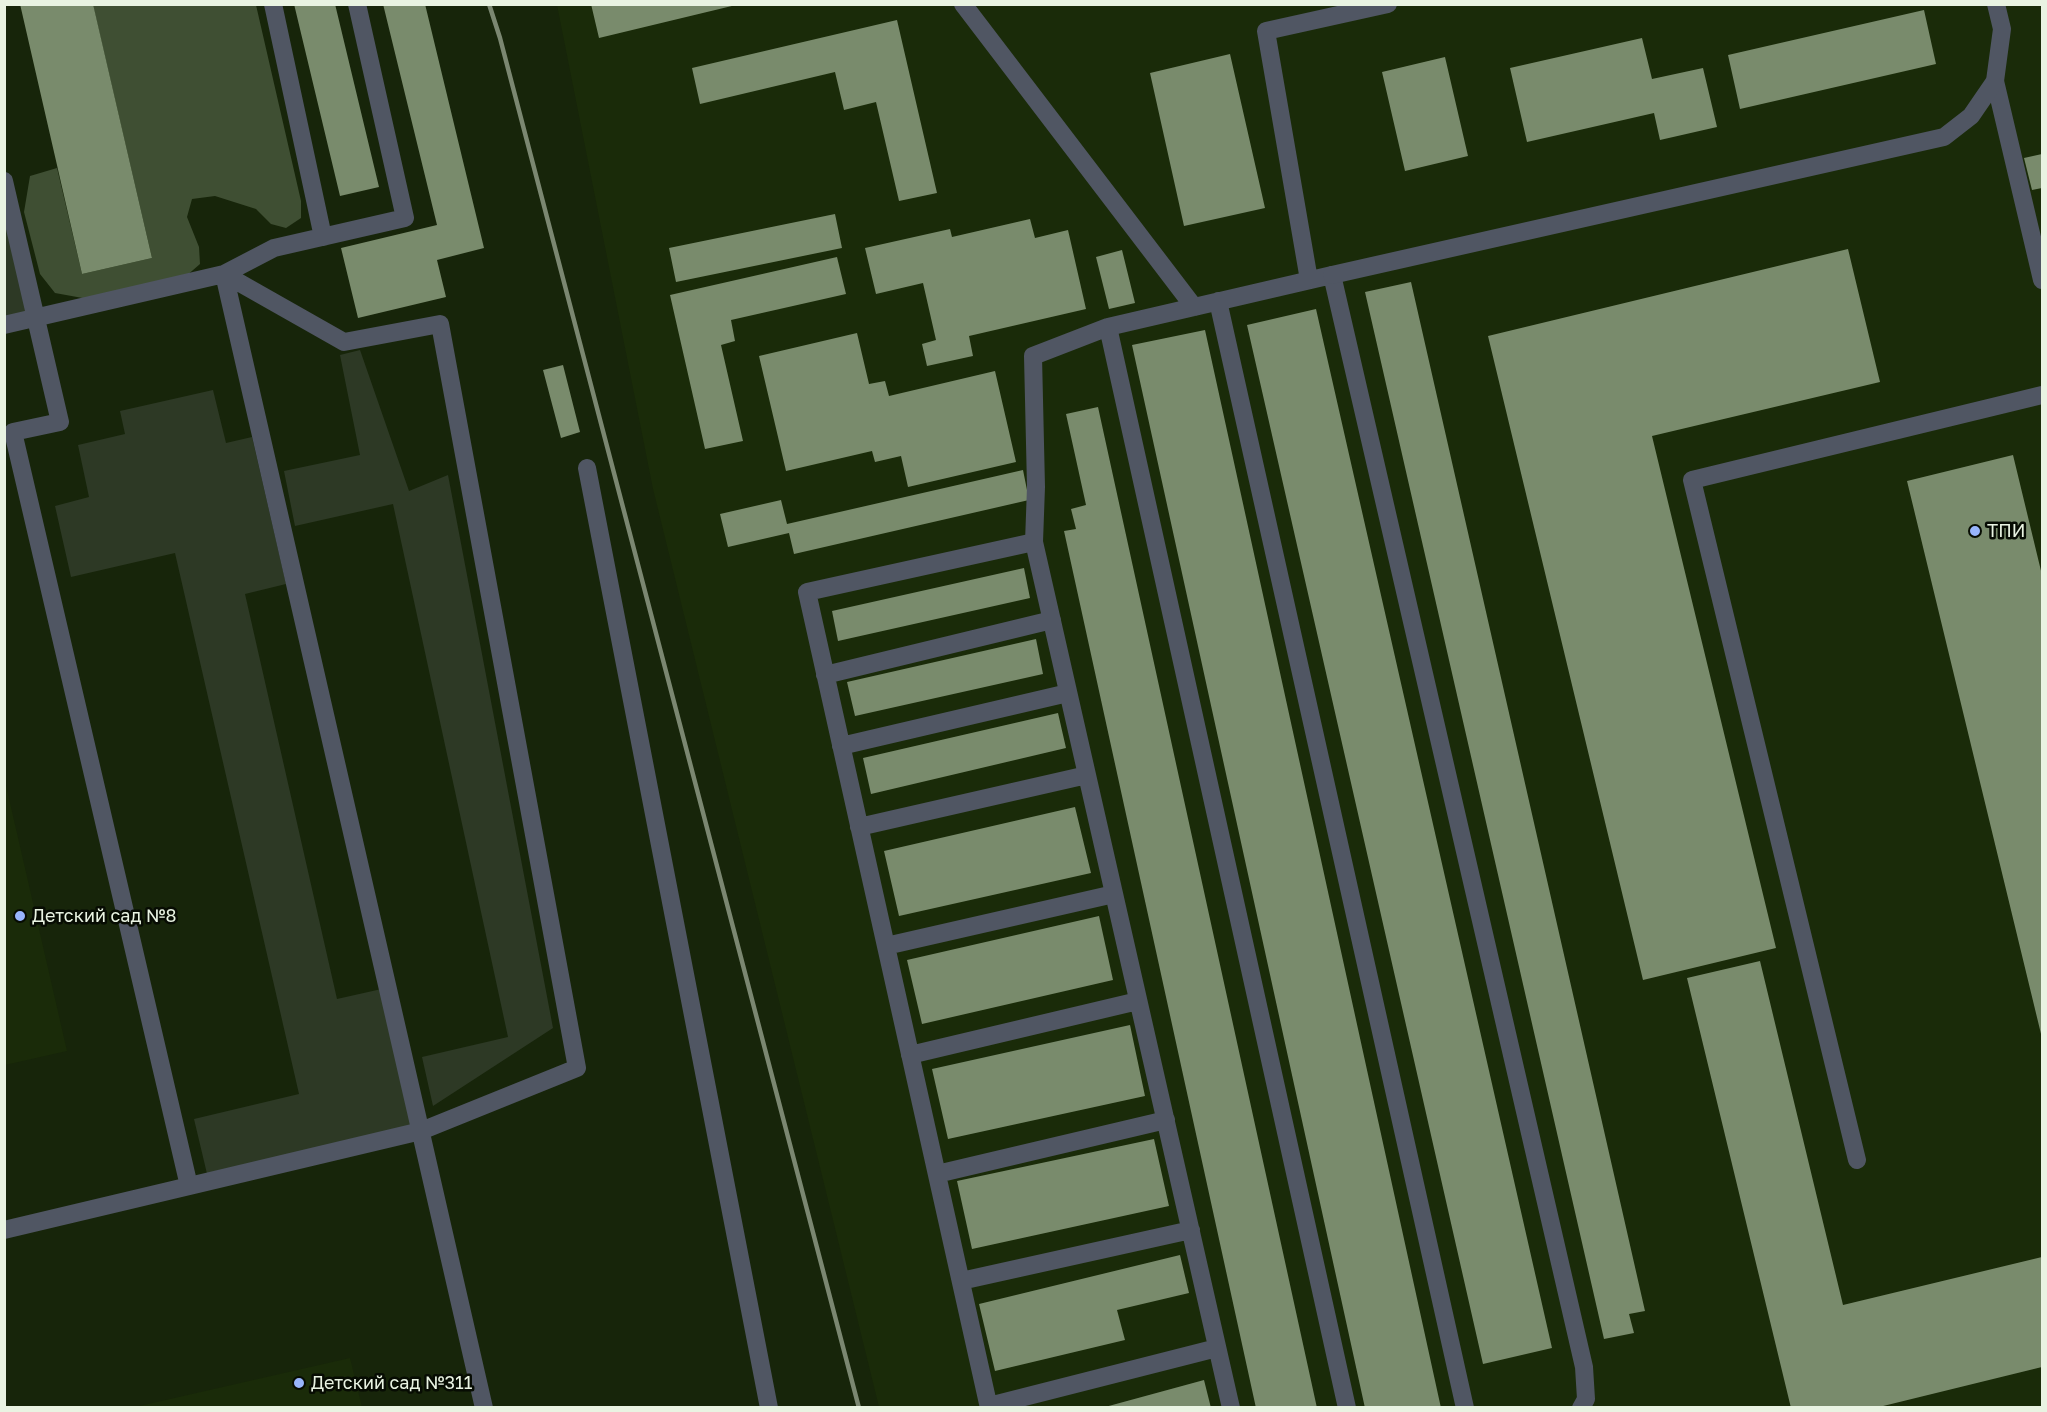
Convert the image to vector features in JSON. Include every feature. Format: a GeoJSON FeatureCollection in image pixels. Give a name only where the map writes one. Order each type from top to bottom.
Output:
{"type":"FeatureCollection","features":[{"type":"Feature","properties":{"kind":"street"},"geometry":{"type":"LineString","coordinates":[[273,4],[323,237]]}},
{"type":"Feature","properties":{"kind":"street"},"geometry":{"type":"LineString","coordinates":[[4,325],[224,274],[274,248],[405,218],[357,4]]}},
{"type":"Feature","properties":{"kind":"street"},"geometry":{"type":"LineString","coordinates":[[963,4],[1194,307]]}},
{"type":"Feature","properties":{"kind":"street"},"geometry":{"type":"LineString","coordinates":[[1309,280],[1266,31],[1388,4]]}},
{"type":"Feature","properties":{"kind":"street"},"geometry":{"type":"LineString","coordinates":[[1996,4],[2002,29],[1995,81],[2043,280]]}},
{"type":"Feature","properties":{"kind":"street"},"geometry":{"type":"LineString","coordinates":[[1231,1407],[1034,542],[1036,487],[1033,356],[1108,327],[1944,137],[1971,116],[1995,81]]}},
{"type":"Feature","properties":{"kind":"street"},"geometry":{"type":"LineString","coordinates":[[4,181],[60,422],[13,432],[189,1186]]}},
{"type":"Feature","properties":{"kind":"street"},"geometry":{"type":"LineString","coordinates":[[224,274],[484,1407]]}},
{"type":"Feature","properties":{"kind":"street"},"geometry":{"type":"LineString","coordinates":[[4,1230],[421,1131],[577,1068],[440,324],[344,342],[224,274]]}},
{"type":"Feature","properties":{"kind":"street"},"geometry":{"type":"LineString","coordinates":[[1332,275],[1581,1356],[1586,1399],[1581,1407]]}},
{"type":"Feature","properties":{"kind":"street"},"geometry":{"type":"LineString","coordinates":[[1218,302],[1465,1407]]}},
{"type":"Feature","properties":{"kind":"street"},"geometry":{"type":"LineString","coordinates":[[1108,327],[1347,1407]]}},
{"type":"Feature","properties":{"kind":"street"},"geometry":{"type":"LineString","coordinates":[[1857,1160],[1692,480],[2043,395]]}},
{"type":"Feature","properties":{"kind":"street"},"geometry":{"type":"LineString","coordinates":[[587,468],[769,1407]]}},
{"type":"Feature","properties":{"kind":"street"},"geometry":{"type":"LineString","coordinates":[[1034,542],[807,592],[989,1407],[1217,1348]]}},
{"type":"Feature","properties":{"kind":"street"},"geometry":{"type":"LineString","coordinates":[[825,675],[1052,620]]}},
{"type":"Feature","properties":{"kind":"street"},"geometry":{"type":"LineString","coordinates":[[841,746],[1068,693]]}},
{"type":"Feature","properties":{"kind":"street"},"geometry":{"type":"LineString","coordinates":[[860,828],[1087,775]]}},
{"type":"Feature","properties":{"kind":"street"},"geometry":{"type":"LineString","coordinates":[[886,946],[1114,894]]}},
{"type":"Feature","properties":{"kind":"street"},"geometry":{"type":"LineString","coordinates":[[910,1055],[1138,1001]]}},
{"type":"Feature","properties":{"kind":"street"},"geometry":{"type":"LineString","coordinates":[[937,1174],[1166,1120]]}},
{"type":"Feature","properties":{"kind":"street"},"geometry":{"type":"LineString","coordinates":[[961,1281],[1191,1230]]}},
{"type":"Feature","properties":{"kind":"shaded area"},"geometry":{"type":"Polygon","coordinates":[[[93,5],[256,5],[301,201],[301,218],[286,228],[271,224],[256,209],[215,196],[192,199],[187,217],[199,247],[200,264],[185,277],[88,299],[55,293],[40,274],[24,212],[30,176],[57,168],[82,274],[152,258],[93,5]]]}},
{"type":"Feature","properties":{"kind":"shaded area"},"geometry":{"type":"Polygon","coordinates":[[[557,5],[2042,5],[2042,1407],[879,1407],[653,489],[557,5]]]}},
{"type":"Feature","properties":{"kind":"shaded area"},"geometry":{"type":"Polygon","coordinates":[[[4,202],[31,313],[4,319],[4,202]]]}},
{"type":"Feature","properties":{"kind":"shaded area"},"geometry":{"type":"Polygon","coordinates":[[[360,350],[409,491],[448,475],[553,1028],[433,1106],[422,1057],[508,1037],[393,504],[295,526],[284,471],[360,455],[340,355],[360,350]]]}},
{"type":"Feature","properties":{"kind":"shaded area"},"geometry":{"type":"Polygon","coordinates":[[[213,390],[226,443],[252,437],[286,584],[245,594],[337,999],[386,988],[418,1130],[208,1178],[194,1119],[299,1094],[175,553],[71,577],[55,506],[89,497],[78,445],[125,434],[120,411],[213,390]]]}},
{"type":"Feature","properties":{"kind":"shaded area","name":"Детский сад №8"},"geometry":{"type":"Polygon","coordinates":[[[5,781],[67,1051],[4,1065],[5,781]]]}},
{"type":"Feature","properties":{"kind":"shaded area","name":"Детский сад №311"},"geometry":{"type":"Polygon","coordinates":[[[350,1358],[362,1407],[135,1407],[350,1358]]]}},
{"type":"Feature","properties":{"kind":"building"},"geometry":{"type":"Polygon","coordinates":[[[20,4],[93,4],[152,258],[82,274],[20,4]]]}},
{"type":"Feature","properties":{"kind":"building"},"geometry":{"type":"Polygon","coordinates":[[[294,4],[335,4],[379,187],[340,196],[294,4]]]}},
{"type":"Feature","properties":{"kind":"building"},"geometry":{"type":"Polygon","coordinates":[[[383,4],[425,4],[484,248],[437,260],[446,297],[358,318],[341,248],[437,225],[383,4]]]}},
{"type":"Feature","properties":{"kind":"building"},"geometry":{"type":"Polygon","coordinates":[[[591,4],[735,4],[736,5],[599,38],[591,4]]]}},
{"type":"Feature","properties":{"kind":"building"},"geometry":{"type":"Polygon","coordinates":[[[1924,10],[1936,64],[1740,109],[1728,55],[1924,10]]]}},
{"type":"Feature","properties":{"kind":"building"},"geometry":{"type":"Polygon","coordinates":[[[897,20],[937,193],[899,201],[876,102],[844,110],[835,72],[700,104],[692,68],[897,20]]]}},
{"type":"Feature","properties":{"kind":"building"},"geometry":{"type":"Polygon","coordinates":[[[1642,38],[1652,79],[1703,68],[1717,127],[1660,140],[1654,113],[1527,142],[1510,68],[1642,38]]]}},
{"type":"Feature","properties":{"kind":"building"},"geometry":{"type":"Polygon","coordinates":[[[1230,54],[1265,208],[1184,226],[1150,73],[1230,54]]]}},
{"type":"Feature","properties":{"kind":"building"},"geometry":{"type":"Polygon","coordinates":[[[1445,57],[1468,156],[1405,171],[1382,72],[1445,57]]]}},
{"type":"Feature","properties":{"kind":"building"},"geometry":{"type":"Polygon","coordinates":[[[2042,154],[2042,188],[2032,190],[2024,158],[2042,154]]]}},
{"type":"Feature","properties":{"kind":"building"},"geometry":{"type":"Polygon","coordinates":[[[835,214],[842,248],[676,282],[669,248],[835,214]]]}},
{"type":"Feature","properties":{"kind":"building"},"geometry":{"type":"Polygon","coordinates":[[[1030,219],[1035,238],[1068,230],[1086,309],[969,336],[973,356],[927,366],[922,344],[936,340],[923,283],[876,294],[865,248],[950,229],[952,237],[1030,219]]]}},
{"type":"Feature","properties":{"kind":"building"},"geometry":{"type":"Polygon","coordinates":[[[1848,249],[1880,382],[1652,436],[1776,948],[1643,980],[1488,336],[1848,249]]]}},
{"type":"Feature","properties":{"kind":"building"},"geometry":{"type":"Polygon","coordinates":[[[1122,250],[1135,303],[1109,309],[1096,257],[1122,250]]]}},
{"type":"Feature","properties":{"kind":"building"},"geometry":{"type":"Polygon","coordinates":[[[837,257],[846,294],[731,320],[735,341],[721,345],[743,441],[705,449],[670,295],[837,257]]]}},
{"type":"Feature","properties":{"kind":"building"},"geometry":{"type":"Polygon","coordinates":[[[1411,282],[1645,1311],[1629,1314],[1634,1333],[1604,1339],[1365,292],[1411,282]]]}},
{"type":"Feature","properties":{"kind":"building"},"geometry":{"type":"Polygon","coordinates":[[[1316,309],[1552,1348],[1483,1364],[1247,325],[1316,309]]]}},
{"type":"Feature","properties":{"kind":"building"},"geometry":{"type":"Polygon","coordinates":[[[1205,330],[1441,1408],[1365,1408],[1132,345],[1205,330]]]}},
{"type":"Feature","properties":{"kind":"building"},"geometry":{"type":"Polygon","coordinates":[[[857,333],[869,384],[885,381],[889,396],[995,371],[1016,462],[908,487],[901,456],[875,462],[872,451],[786,471],[759,356],[857,333]]]}},
{"type":"Feature","properties":{"kind":"building"},"geometry":{"type":"Polygon","coordinates":[[[563,365],[580,432],[561,438],[543,370],[563,365]]]}},
{"type":"Feature","properties":{"kind":"building"},"geometry":{"type":"Polygon","coordinates":[[[1098,407],[1317,1408],[1256,1408],[1064,531],[1076,529],[1071,509],[1086,505],[1066,414],[1098,407]]]}},
{"type":"Feature","properties":{"kind":"building"},"geometry":{"type":"Polygon","coordinates":[[[2013,455],[2042,575],[2042,1038],[1907,481],[2013,455]]]}},
{"type":"Feature","properties":{"kind":"building"},"geometry":{"type":"Polygon","coordinates":[[[1023,470],[1029,500],[794,554],[789,533],[728,547],[720,514],[781,500],[787,524],[1023,470]]]}},
{"type":"Feature","properties":{"kind":"building"},"geometry":{"type":"Polygon","coordinates":[[[1024,568],[1030,598],[838,641],[832,611],[1024,568]]]}},
{"type":"Feature","properties":{"kind":"building"},"geometry":{"type":"Polygon","coordinates":[[[1036,639],[1043,674],[855,716],[847,682],[1036,639]]]}},
{"type":"Feature","properties":{"kind":"building"},"geometry":{"type":"Polygon","coordinates":[[[1058,713],[1066,748],[871,794],[863,758],[1058,713]]]}},
{"type":"Feature","properties":{"kind":"building"},"geometry":{"type":"Polygon","coordinates":[[[1075,807],[1091,873],[899,916],[884,851],[1075,807]]]}},
{"type":"Feature","properties":{"kind":"building"},"geometry":{"type":"Polygon","coordinates":[[[1099,916],[1113,980],[922,1024],[907,960],[1099,916]]]}},
{"type":"Feature","properties":{"kind":"building"},"geometry":{"type":"Polygon","coordinates":[[[1760,961],[1843,1305],[2042,1257],[2042,1367],[1875,1408],[1791,1408],[1687,978],[1760,961]]]}},
{"type":"Feature","properties":{"kind":"building"},"geometry":{"type":"Polygon","coordinates":[[[1130,1025],[1145,1096],[948,1139],[932,1069],[1130,1025]]]}},
{"type":"Feature","properties":{"kind":"building"},"geometry":{"type":"Polygon","coordinates":[[[1154,1139],[1169,1206],[972,1249],[957,1181],[1154,1139]]]}},
{"type":"Feature","properties":{"kind":"building"},"geometry":{"type":"Polygon","coordinates":[[[1180,1255],[1189,1293],[1117,1310],[1125,1340],[995,1371],[979,1304],[1180,1255]]]}},
{"type":"Feature","properties":{"kind":"building"},"geometry":{"type":"Polygon","coordinates":[[[1204,1380],[1211,1408],[1105,1408],[1105,1407],[1204,1380]]]}},
{"type":"Feature","properties":{"kind":"railway"},"geometry":{"type":"LineString","coordinates":[[489,4],[500,38],[859,1408]]}},
{"type":"Feature","properties":{"kind":"place","name":"ТПИ"},"geometry":{"type":"Point","coordinates":[1975,531]}},
{"type":"Feature","properties":{"kind":"place","name":"Детский сад №8"},"geometry":{"type":"Point","coordinates":[20,916]}},
{"type":"Feature","properties":{"kind":"place","name":"Детский сад №311"},"geometry":{"type":"Point","coordinates":[299,1383]}}]}
